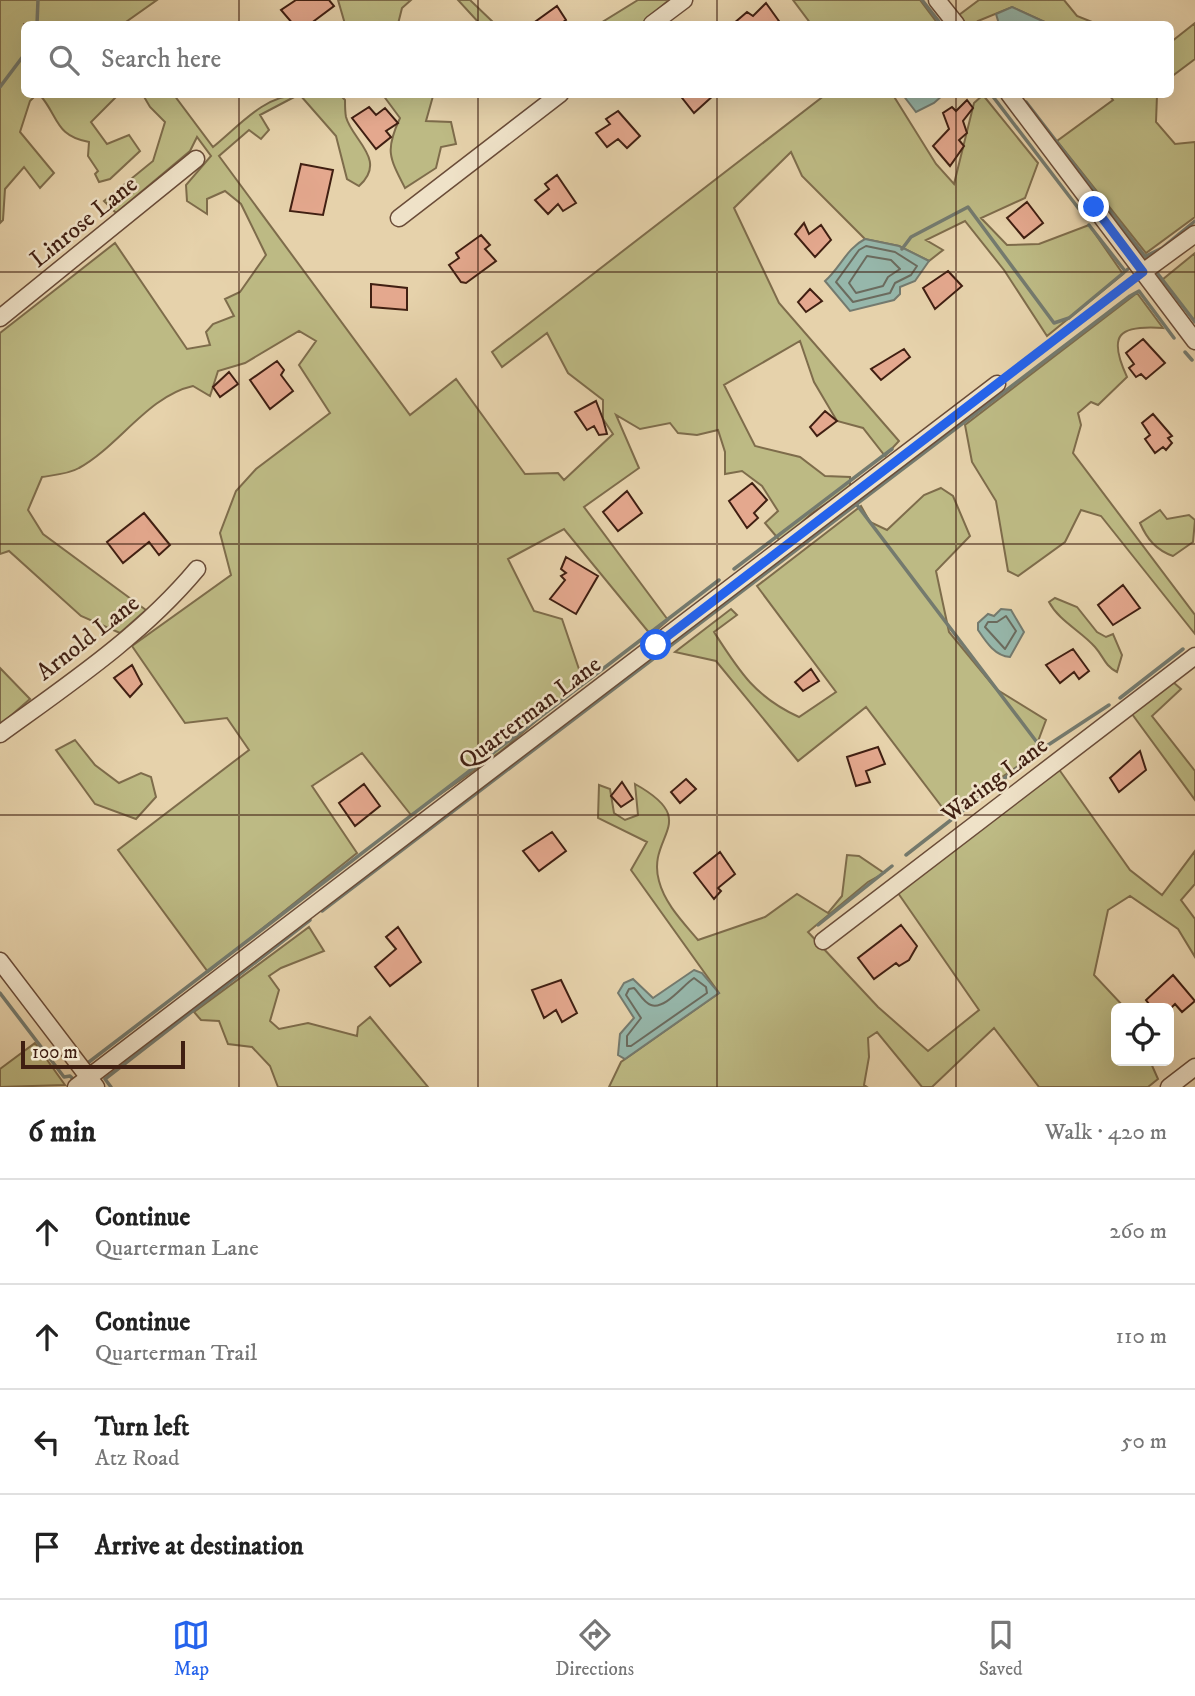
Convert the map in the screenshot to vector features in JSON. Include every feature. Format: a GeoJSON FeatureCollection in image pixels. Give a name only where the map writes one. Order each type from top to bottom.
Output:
{"type":"FeatureCollection","features":[{"type":"Feature","properties":{"kind":"street"},"geometry":{"type":"LineString","coordinates":[[656,21],[684,0]]}},
{"type":"Feature","properties":{"kind":"street"},"geometry":{"type":"LineString","coordinates":[[946,3],[955,21]]}},
{"type":"Feature","properties":{"kind":"street"},"geometry":{"type":"LineString","coordinates":[[399,218],[556,98]]}},
{"type":"Feature","properties":{"kind":"street"},"geometry":{"type":"LineString","coordinates":[[1012,98],[1195,341]]}},
{"type":"Feature","properties":{"kind":"street","name":"Linrose Lane"},"geometry":{"type":"LineString","coordinates":[[0,318],[196,159]]}},
{"type":"Feature","properties":{"kind":"street"},"geometry":{"type":"LineString","coordinates":[[1143,272],[1195,234]]}},
{"type":"Feature","properties":{"kind":"street","name":"Quarterman Lane"},"geometry":{"type":"LineString","coordinates":[[87,1084],[997,384]]}},
{"type":"Feature","properties":{"kind":"street","name":"Arnold Lane"},"geometry":{"type":"LineString","coordinates":[[0,734],[118,646],[171,600],[197,569]]}},
{"type":"Feature","properties":{"kind":"street","name":"Waring Lane"},"geometry":{"type":"LineString","coordinates":[[823,941],[1195,656]]}},
{"type":"Feature","properties":{"kind":"street"},"geometry":{"type":"LineString","coordinates":[[0,961],[87,1084]]}},
{"type":"Feature","properties":{"kind":"street"},"geometry":{"type":"LineString","coordinates":[[1169,1087],[1195,1067]]}},
{"type":"Feature","properties":{"kind":"path"},"geometry":{"type":"LineString","coordinates":[[997,384],[1143,272]]}},
{"type":"Feature","properties":{"kind":"shaded area"},"geometry":{"type":"Polygon","coordinates":[[[0,0],[157,0],[127,21],[21,21],[21,98],[33,98],[20,132],[54,173],[40,188],[24,167],[5,189],[3,220],[0,223],[0,0]]]}},
{"type":"Feature","properties":{"kind":"shaded area"},"geometry":{"type":"Polygon","coordinates":[[[338,0],[411,0],[402,8],[399,21],[344,21],[338,0]]]}},
{"type":"Feature","properties":{"kind":"shaded area"},"geometry":{"type":"Polygon","coordinates":[[[458,0],[470,0],[492,21],[477,21],[458,0]]]}},
{"type":"Feature","properties":{"kind":"shaded area"},"geometry":{"type":"Polygon","coordinates":[[[638,0],[669,0],[644,21],[604,21],[638,0]]]}},
{"type":"Feature","properties":{"kind":"shaded area"},"geometry":{"type":"Polygon","coordinates":[[[793,0],[920,0],[936,21],[809,21],[793,0]]]}},
{"type":"Feature","properties":{"kind":"shaded area"},"geometry":{"type":"Polygon","coordinates":[[[979,0],[1064,0],[1077,16],[1090,21],[1042,21],[1012,7],[978,21],[964,21],[959,15],[979,0]]]}},
{"type":"Feature","properties":{"kind":"shaded area"},"geometry":{"type":"Polygon","coordinates":[[[1195,23],[1195,59],[1174,75],[1174,40],[1195,23]]]}},
{"type":"Feature","properties":{"kind":"shaded area"},"geometry":{"type":"Polygon","coordinates":[[[42,98],[115,98],[91,122],[107,144],[129,135],[140,151],[110,179],[99,182],[95,174],[98,171],[88,156],[89,142],[64,130],[42,98]]]}},
{"type":"Feature","properties":{"kind":"shaded area"},"geometry":{"type":"Polygon","coordinates":[[[145,98],[176,98],[213,147],[263,106],[280,98],[292,98],[260,115],[269,130],[261,139],[249,130],[219,156],[410,415],[456,379],[525,474],[558,473],[564,480],[613,434],[603,419],[603,400],[568,373],[547,333],[502,367],[492,352],[821,98],[895,98],[936,164],[954,184],[974,103],[980,98],[985,98],[1038,163],[1025,198],[981,218],[1007,245],[1039,244],[1089,225],[1123,274],[1047,336],[1004,270],[965,221],[926,240],[943,250],[929,261],[899,246],[865,239],[802,176],[791,152],[734,208],[779,303],[899,441],[885,456],[863,428],[837,421],[814,382],[800,341],[724,385],[755,446],[800,457],[825,476],[850,477],[850,488],[812,513],[781,542],[765,523],[778,511],[762,486],[742,471],[725,474],[725,452],[718,430],[697,435],[678,433],[670,423],[640,429],[616,415],[639,468],[584,507],[668,620],[651,635],[564,529],[508,559],[534,611],[562,619],[583,681],[500,752],[411,815],[362,753],[312,786],[357,853],[208,972],[118,850],[249,750],[227,718],[185,723],[132,646],[231,575],[220,533],[236,491],[256,469],[330,413],[299,365],[316,341],[299,331],[245,363],[218,371],[210,396],[193,386],[177,391],[148,411],[94,459],[66,473],[42,477],[28,510],[43,534],[146,610],[120,633],[81,616],[9,551],[0,554],[0,333],[115,243],[187,349],[210,345],[206,332],[213,324],[234,316],[225,299],[240,292],[266,255],[241,204],[225,191],[207,199],[207,214],[187,201],[186,185],[211,156],[197,137],[190,151],[116,213],[104,201],[153,161],[165,122],[145,98]]]}},
{"type":"Feature","properties":{"kind":"shaded area"},"geometry":{"type":"Polygon","coordinates":[[[303,98],[345,100],[349,126],[369,159],[367,177],[359,186],[347,179],[336,136],[303,98]]]}},
{"type":"Feature","properties":{"kind":"shaded area"},"geometry":{"type":"Polygon","coordinates":[[[385,98],[432,98],[426,121],[451,122],[456,144],[441,147],[436,168],[405,188],[391,153],[392,138],[400,118],[385,98]]]}},
{"type":"Feature","properties":{"kind":"shaded area"},"geometry":{"type":"Polygon","coordinates":[[[1111,98],[1157,98],[1156,122],[1175,144],[1195,142],[1195,217],[1146,253],[1057,141],[1113,100],[1111,98]]]}},
{"type":"Feature","properties":{"kind":"shaded area"},"geometry":{"type":"Polygon","coordinates":[[[1195,253],[1195,322],[1162,280],[1195,253]]]}},
{"type":"Feature","properties":{"kind":"shaded area"},"geometry":{"type":"Polygon","coordinates":[[[1137,293],[1163,328],[1136,328],[1121,335],[1118,351],[1127,377],[1098,405],[1091,402],[1078,413],[1081,425],[1073,453],[1195,615],[1195,634],[1101,516],[1081,510],[1065,542],[1018,576],[1008,571],[996,501],[972,462],[965,425],[1137,293]]]}},
{"type":"Feature","properties":{"kind":"shaded area"},"geometry":{"type":"Polygon","coordinates":[[[941,488],[953,496],[970,536],[936,571],[949,632],[996,689],[1046,720],[1037,744],[1042,749],[948,815],[866,707],[798,761],[716,661],[675,652],[731,609],[737,615],[714,632],[759,692],[799,717],[836,692],[757,586],[861,506],[870,522],[887,530],[924,495],[941,488]]]}},
{"type":"Feature","properties":{"kind":"shaded area"},"geometry":{"type":"Polygon","coordinates":[[[1160,510],[1167,519],[1189,515],[1195,520],[1193,542],[1173,556],[1153,543],[1140,523],[1160,510]]]}},
{"type":"Feature","properties":{"kind":"shaded area"},"geometry":{"type":"Polygon","coordinates":[[[1055,598],[1077,607],[1097,632],[1106,637],[1113,634],[1122,655],[1117,672],[1089,641],[1053,609],[1049,602],[1055,598]]]}},
{"type":"Feature","properties":{"kind":"shaded area"},"geometry":{"type":"Polygon","coordinates":[[[0,668],[30,699],[0,725],[0,668]]]}},
{"type":"Feature","properties":{"kind":"shaded area"},"geometry":{"type":"Polygon","coordinates":[[[1173,682],[1181,689],[1152,716],[1195,771],[1195,800],[1132,714],[1173,682]]]}},
{"type":"Feature","properties":{"kind":"shaded area"},"geometry":{"type":"Polygon","coordinates":[[[75,740],[95,765],[119,783],[141,773],[151,777],[156,797],[136,819],[95,804],[56,750],[75,740]]]}},
{"type":"Feature","properties":{"kind":"shaded area"},"geometry":{"type":"Polygon","coordinates":[[[1058,768],[1130,870],[1162,895],[1195,851],[1195,884],[1181,900],[1195,919],[1195,957],[1178,929],[1130,896],[1108,910],[1094,975],[1120,1003],[1111,1003],[1111,1066],[1152,1066],[1158,1079],[1148,1087],[1039,1087],[994,1028],[932,1087],[922,1087],[877,1032],[868,1038],[869,1057],[864,1085],[867,1087],[609,1087],[621,1062],[719,993],[631,870],[647,842],[598,818],[599,785],[610,789],[614,813],[625,820],[638,815],[635,784],[655,797],[666,809],[668,830],[659,852],[659,881],[670,905],[698,940],[765,917],[797,894],[828,913],[842,896],[847,855],[859,856],[884,873],[868,882],[808,932],[878,1007],[928,1051],[979,1010],[898,893],[1058,768]]]}},
{"type":"Feature","properties":{"kind":"shaded area"},"geometry":{"type":"Polygon","coordinates":[[[309,927],[324,951],[281,968],[269,976],[279,990],[270,1021],[279,1029],[308,1023],[357,1036],[358,1027],[370,1017],[428,1087],[278,1087],[270,1066],[252,1047],[228,1044],[219,1021],[201,1020],[194,1012],[309,927]]]}},
{"type":"Feature","properties":{"kind":"shaded area"},"geometry":{"type":"Polygon","coordinates":[[[35,1043],[65,1085],[0,1087],[0,1069],[35,1043]]]}},
{"type":"Feature","properties":{"kind":"water"},"geometry":{"type":"Polygon","coordinates":[[[1012,7],[1042,21],[998,21],[996,14],[1012,7]]]}},
{"type":"Feature","properties":{"kind":"water"},"geometry":{"type":"Polygon","coordinates":[[[905,98],[940,98],[934,103],[916,112],[905,98]]]}},
{"type":"Feature","properties":{"kind":"water"},"geometry":{"type":"Polygon","coordinates":[[[865,239],[899,246],[929,261],[915,281],[900,287],[900,294],[894,300],[850,311],[825,281],[853,248],[865,239]]]}},
{"type":"Feature","properties":{"kind":"water"},"geometry":{"type":"Polygon","coordinates":[[[1001,609],[1011,610],[1024,632],[1010,657],[995,651],[978,630],[978,623],[988,614],[994,616],[1001,609]]]}},
{"type":"Feature","properties":{"kind":"water"},"geometry":{"type":"Polygon","coordinates":[[[694,970],[702,973],[719,993],[625,1059],[618,1055],[620,1034],[634,1018],[618,993],[624,983],[633,979],[653,998],[694,970]]]}},
{"type":"Feature","properties":{"kind":"building"},"geometry":{"type":"Polygon","coordinates":[[[296,0],[329,0],[334,6],[314,21],[290,21],[281,10],[296,0]]]}},
{"type":"Feature","properties":{"kind":"building"},"geometry":{"type":"Polygon","coordinates":[[[766,3],[779,21],[736,21],[747,12],[753,16],[766,3]]]}},
{"type":"Feature","properties":{"kind":"building"},"geometry":{"type":"Polygon","coordinates":[[[557,6],[566,20],[564,21],[536,21],[557,6]]]}},
{"type":"Feature","properties":{"kind":"building"},"geometry":{"type":"Polygon","coordinates":[[[682,98],[711,98],[694,113],[682,98]]]}},
{"type":"Feature","properties":{"kind":"building"},"geometry":{"type":"Polygon","coordinates":[[[967,100],[973,108],[963,121],[967,133],[959,140],[964,146],[950,166],[933,146],[949,129],[943,113],[952,107],[956,111],[967,100]]]}},
{"type":"Feature","properties":{"kind":"building"},"geometry":{"type":"Polygon","coordinates":[[[369,107],[376,115],[385,108],[398,123],[386,131],[391,137],[376,149],[352,118],[369,107]]]}},
{"type":"Feature","properties":{"kind":"building"},"geometry":{"type":"Polygon","coordinates":[[[618,111],[640,136],[627,148],[618,139],[607,147],[596,133],[610,124],[606,119],[618,111]]]}},
{"type":"Feature","properties":{"kind":"building"},"geometry":{"type":"Polygon","coordinates":[[[301,164],[333,170],[323,215],[290,211],[301,164]]]}},
{"type":"Feature","properties":{"kind":"building"},"geometry":{"type":"Polygon","coordinates":[[[557,175],[576,203],[563,211],[558,204],[548,214],[535,200],[549,189],[545,184],[557,175]]]}},
{"type":"Feature","properties":{"kind":"building"},"geometry":{"type":"Polygon","coordinates":[[[1027,202],[1043,223],[1024,238],[1007,218],[1027,202]]]}},
{"type":"Feature","properties":{"kind":"building"},"geometry":{"type":"Polygon","coordinates":[[[804,223],[809,234],[821,225],[831,240],[815,257],[795,234],[804,223]]]}},
{"type":"Feature","properties":{"kind":"building"},"geometry":{"type":"Polygon","coordinates":[[[481,235],[490,245],[485,249],[496,261],[466,283],[461,282],[449,265],[459,258],[456,253],[481,235]]]}},
{"type":"Feature","properties":{"kind":"building"},"geometry":{"type":"Polygon","coordinates":[[[948,271],[962,286],[935,309],[923,288],[948,271]]]}},
{"type":"Feature","properties":{"kind":"building"},"geometry":{"type":"Polygon","coordinates":[[[371,284],[407,288],[407,310],[371,307],[371,284]]]}},
{"type":"Feature","properties":{"kind":"building"},"geometry":{"type":"Polygon","coordinates":[[[810,289],[822,301],[806,312],[798,302],[810,289]]]}},
{"type":"Feature","properties":{"kind":"building"},"geometry":{"type":"Polygon","coordinates":[[[1143,339],[1165,363],[1146,379],[1141,374],[1136,377],[1129,368],[1134,364],[1126,353],[1143,339]]]}},
{"type":"Feature","properties":{"kind":"building"},"geometry":{"type":"Polygon","coordinates":[[[904,349],[910,357],[881,380],[871,369],[904,349]]]}},
{"type":"Feature","properties":{"kind":"building"},"geometry":{"type":"Polygon","coordinates":[[[277,361],[284,370],[281,375],[293,391],[270,409],[250,380],[277,361]]]}},
{"type":"Feature","properties":{"kind":"building"},"geometry":{"type":"Polygon","coordinates":[[[229,372],[238,384],[220,397],[213,387],[229,372]]]}},
{"type":"Feature","properties":{"kind":"building"},"geometry":{"type":"Polygon","coordinates":[[[596,401],[607,434],[599,435],[594,426],[587,430],[575,412],[596,401]]]}},
{"type":"Feature","properties":{"kind":"building"},"geometry":{"type":"Polygon","coordinates":[[[825,411],[837,421],[817,436],[810,427],[825,411]]]}},
{"type":"Feature","properties":{"kind":"building"},"geometry":{"type":"Polygon","coordinates":[[[1153,414],[1172,436],[1168,438],[1172,443],[1166,450],[1163,447],[1155,453],[1145,439],[1150,435],[1142,423],[1153,414]]]}},
{"type":"Feature","properties":{"kind":"building"},"geometry":{"type":"Polygon","coordinates":[[[752,483],[767,500],[754,513],[758,518],[747,528],[729,501],[752,483]]]}},
{"type":"Feature","properties":{"kind":"building"},"geometry":{"type":"Polygon","coordinates":[[[627,491],[642,513],[618,531],[603,512],[627,491]]]}},
{"type":"Feature","properties":{"kind":"building"},"geometry":{"type":"Polygon","coordinates":[[[144,513],[170,545],[159,555],[149,542],[123,563],[107,542],[144,513]]]}},
{"type":"Feature","properties":{"kind":"building"},"geometry":{"type":"Polygon","coordinates":[[[566,557],[598,576],[576,614],[550,599],[565,580],[561,576],[566,573],[561,569],[566,557]]]}},
{"type":"Feature","properties":{"kind":"building"},"geometry":{"type":"Polygon","coordinates":[[[1123,585],[1140,608],[1113,625],[1098,605],[1123,585]]]}},
{"type":"Feature","properties":{"kind":"building"},"geometry":{"type":"Polygon","coordinates":[[[1073,649],[1089,671],[1079,679],[1074,672],[1060,683],[1046,665],[1073,649]]]}},
{"type":"Feature","properties":{"kind":"building"},"geometry":{"type":"Polygon","coordinates":[[[132,665],[142,684],[130,697],[114,678],[132,665]]]}},
{"type":"Feature","properties":{"kind":"building"},"geometry":{"type":"Polygon","coordinates":[[[811,669],[819,681],[803,691],[795,682],[811,669]]]}},
{"type":"Feature","properties":{"kind":"building"},"geometry":{"type":"Polygon","coordinates":[[[878,747],[885,764],[866,771],[870,782],[856,786],[847,757],[878,747]]]}},
{"type":"Feature","properties":{"kind":"building"},"geometry":{"type":"Polygon","coordinates":[[[1140,751],[1146,770],[1119,792],[1110,778],[1140,751]]]}},
{"type":"Feature","properties":{"kind":"building"},"geometry":{"type":"Polygon","coordinates":[[[686,779],[696,789],[680,803],[671,792],[686,779]]]}},
{"type":"Feature","properties":{"kind":"building"},"geometry":{"type":"Polygon","coordinates":[[[622,782],[633,799],[621,807],[611,796],[622,782]]]}},
{"type":"Feature","properties":{"kind":"building"},"geometry":{"type":"Polygon","coordinates":[[[364,784],[380,806],[355,826],[339,803],[364,784]]]}},
{"type":"Feature","properties":{"kind":"building"},"geometry":{"type":"Polygon","coordinates":[[[552,832],[566,851],[539,871],[523,851],[552,832]]]}},
{"type":"Feature","properties":{"kind":"building"},"geometry":{"type":"Polygon","coordinates":[[[720,852],[735,874],[718,888],[721,891],[714,899],[694,873],[720,852]]]}},
{"type":"Feature","properties":{"kind":"building"},"geometry":{"type":"Polygon","coordinates":[[[901,925],[917,946],[909,960],[899,966],[896,963],[874,979],[858,958],[901,925]]]}},
{"type":"Feature","properties":{"kind":"building"},"geometry":{"type":"Polygon","coordinates":[[[398,927],[421,962],[390,986],[375,967],[396,949],[386,937],[398,927]]]}},
{"type":"Feature","properties":{"kind":"building"},"geometry":{"type":"Polygon","coordinates":[[[1173,975],[1195,1001],[1182,1012],[1174,1003],[1148,1003],[1146,1000],[1173,975]]]}},
{"type":"Feature","properties":{"kind":"building"},"geometry":{"type":"Polygon","coordinates":[[[561,980],[577,1013],[562,1022],[556,1010],[544,1018],[532,990],[561,980]]]}},
{"type":"Feature","properties":{"kind":"waterway"},"geometry":{"type":"LineString","coordinates":[[37,21],[38,0]]}},
{"type":"Feature","properties":{"kind":"waterway"},"geometry":{"type":"LineString","coordinates":[[922,0],[939,21]]}},
{"type":"Feature","properties":{"kind":"waterway"},"geometry":{"type":"LineString","coordinates":[[0,87],[21,59]]}},
{"type":"Feature","properties":{"kind":"waterway"},"geometry":{"type":"LineString","coordinates":[[994,98],[1079,209]]}},
{"type":"Feature","properties":{"kind":"waterway"},"geometry":{"type":"LineString","coordinates":[[1026,102],[1147,259]]}},
{"type":"Feature","properties":{"kind":"waterway"},"geometry":{"type":"LineString","coordinates":[[902,249],[911,237],[968,207],[1054,323],[1069,318],[1128,269]]}},
{"type":"Feature","properties":{"kind":"waterway"},"geometry":{"type":"LineString","coordinates":[[1146,256],[1162,248],[1195,221]]}},
{"type":"Feature","properties":{"kind":"waterway"},"geometry":{"type":"LineString","coordinates":[[1089,225],[1125,271]]}},
{"type":"Feature","properties":{"kind":"waterway"},"geometry":{"type":"LineString","coordinates":[[1158,274],[1195,322]]}},
{"type":"Feature","properties":{"kind":"waterway"},"geometry":{"type":"LineString","coordinates":[[322,911],[1130,296],[1139,291],[1174,338]]}},
{"type":"Feature","properties":{"kind":"waterway"},"geometry":{"type":"LineString","coordinates":[[1185,352],[1192,360]]}},
{"type":"Feature","properties":{"kind":"waterway"},"geometry":{"type":"LineString","coordinates":[[734,569],[892,449]]}},
{"type":"Feature","properties":{"kind":"waterway"},"geometry":{"type":"LineString","coordinates":[[857,505],[1042,749]]}},
{"type":"Feature","properties":{"kind":"waterway"},"geometry":{"type":"LineString","coordinates":[[89,1062],[719,580]]}},
{"type":"Feature","properties":{"kind":"waterway"},"geometry":{"type":"LineString","coordinates":[[1120,698],[1183,649]]}},
{"type":"Feature","properties":{"kind":"waterway"},"geometry":{"type":"LineString","coordinates":[[906,855],[1042,749],[1109,705]]}},
{"type":"Feature","properties":{"kind":"waterway"},"geometry":{"type":"LineString","coordinates":[[818,925],[892,866]]}},
{"type":"Feature","properties":{"kind":"waterway"},"geometry":{"type":"LineString","coordinates":[[111,1087],[105,1079],[310,920]]}},
{"type":"Feature","properties":{"kind":"waterway"},"geometry":{"type":"LineString","coordinates":[[0,993],[64,1077],[70,1076],[73,1079]]}},
{"type":"Feature","properties":{"kind":"route"},"geometry":{"type":"LineString","coordinates":[[656,645],[1143,272],[1094,207]]}}]}
